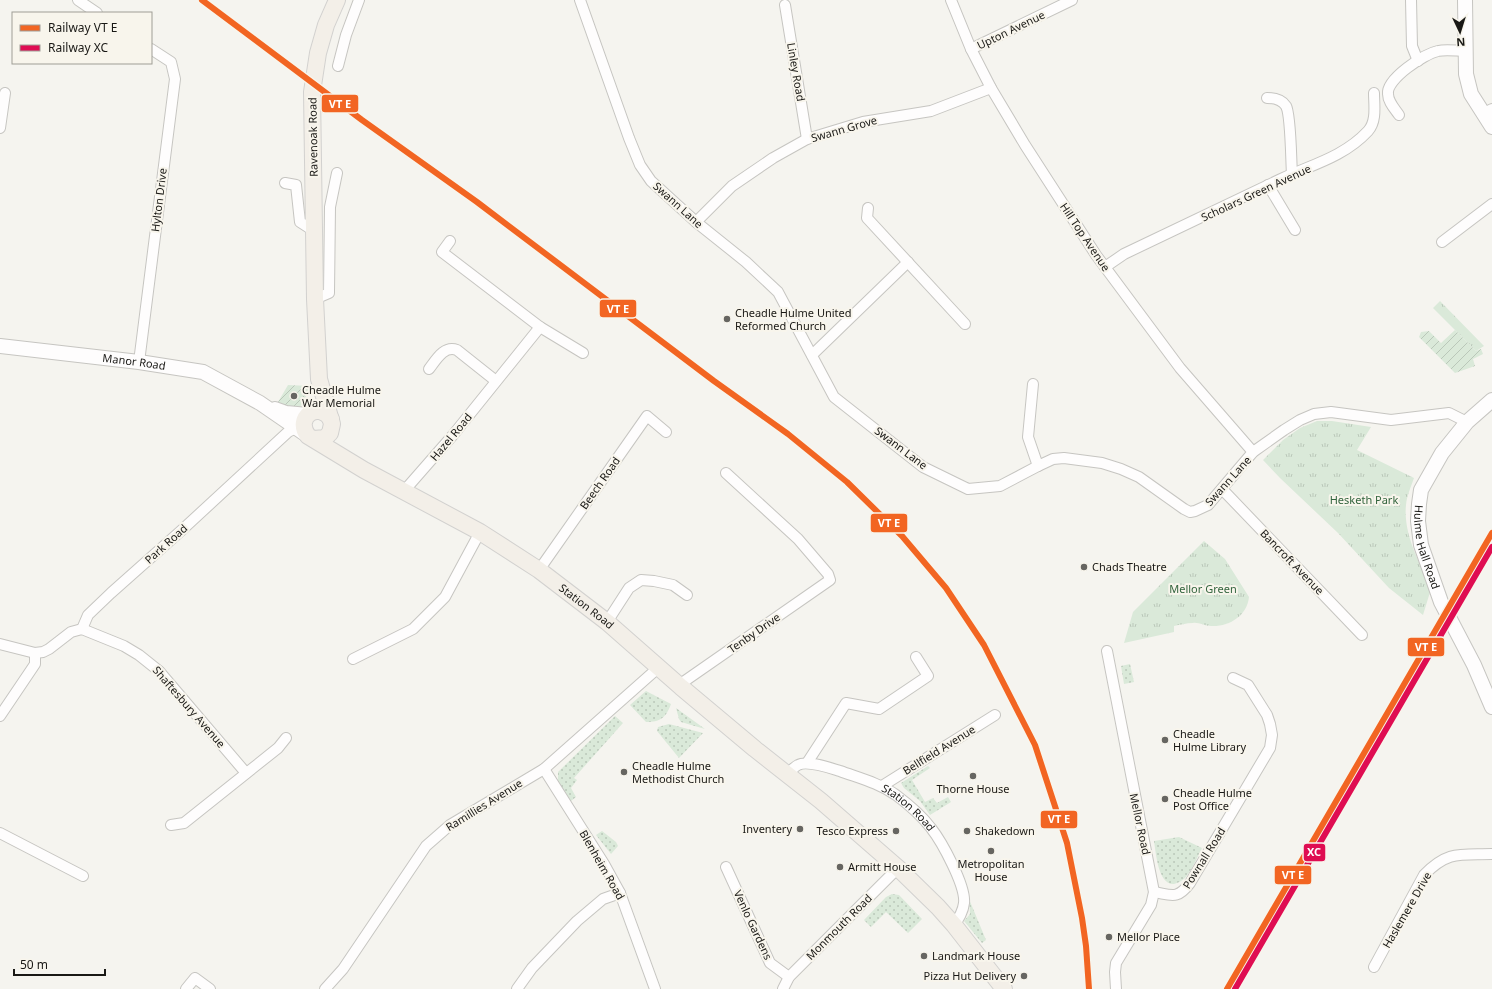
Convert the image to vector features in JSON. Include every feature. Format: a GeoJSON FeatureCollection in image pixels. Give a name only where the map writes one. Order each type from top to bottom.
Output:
{"type":"FeatureCollection","features":[{"type":"Feature","properties":{"kind":"main road","name":"Ravenoak Road"},"geometry":{"type":"LineString","coordinates":[[332,424],[319,379],[315,299],[312,92],[318,53],[326,25],[337,0]]}},
{"type":"Feature","properties":{"kind":"main road"},"geometry":{"type":"LineString","coordinates":[[1465,0],[1466,74],[1471,94],[1487,111],[1492,127]]}},
{"type":"Feature","properties":{"kind":"main road","name":"Manor Road"},"geometry":{"type":"LineString","coordinates":[[0,346],[139,362],[203,372],[260,403],[306,434]]}},
{"type":"Feature","properties":{"kind":"main road","name":"Ravenoak Road"},"geometry":{"type":"LineString","coordinates":[[310,413],[319,379]]}},
{"type":"Feature","properties":{"kind":"main road","name":"Hulme Hall Road"},"geometry":{"type":"LineString","coordinates":[[1492,400],[1467,422],[1442,453],[1421,490],[1418,521],[1421,545],[1441,602],[1474,664],[1492,707]]}},
{"type":"Feature","properties":{"kind":"main road","name":"Manor Road"},"geometry":{"type":"LineString","coordinates":[[260,403],[286,413],[310,413]]}},
{"type":"Feature","properties":{"kind":"main road"},"geometry":{"type":"LineString","coordinates":[[318,411],[324,412],[332,424],[330,433],[325,438],[320,440],[306,434],[304,422],[310,413],[318,411]]}},
{"type":"Feature","properties":{"kind":"main road","name":"Station Road"},"geometry":{"type":"LineString","coordinates":[[332,424],[339,441],[364,470]]}},
{"type":"Feature","properties":{"kind":"main road","name":"Station Road"},"geometry":{"type":"LineString","coordinates":[[306,434],[364,470],[480,532],[539,570],[607,622],[658,668],[786,774],[821,801],[898,868],[938,907],[954,925],[1004,989]]}},
{"type":"Feature","properties":{"kind":"street"},"geometry":{"type":"LineString","coordinates":[[78,0],[96,12]]}},
{"type":"Feature","properties":{"kind":"street"},"geometry":{"type":"LineString","coordinates":[[338,66],[346,35],[359,0]]}},
{"type":"Feature","properties":{"kind":"street","name":"Swann Lane"},"geometry":{"type":"LineString","coordinates":[[580,0],[628,138],[640,164],[651,181],[696,222],[746,262],[778,292],[834,397],[923,467],[961,486],[968,489],[1000,486],[1053,459],[1064,458],[1102,463],[1121,468],[1139,477],[1190,512],[1202,509],[1208,504],[1253,452],[1300,420],[1314,414],[1330,412],[1390,420],[1449,413],[1467,422]]}},
{"type":"Feature","properties":{"kind":"street","name":"Hill Top Avenue"},"geometry":{"type":"LineString","coordinates":[[951,0],[971,49],[991,88],[1025,144],[1105,267],[1180,368],[1253,452]]}},
{"type":"Feature","properties":{"kind":"street","name":"Upton Avenue"},"geometry":{"type":"LineString","coordinates":[[971,49],[1072,0]]}},
{"type":"Feature","properties":{"kind":"street"},"geometry":{"type":"LineString","coordinates":[[1411,0],[1412,46],[1418,60]]}},
{"type":"Feature","properties":{"kind":"street","name":"Linley Road"},"geometry":{"type":"LineString","coordinates":[[784,5],[807,139]]}},
{"type":"Feature","properties":{"kind":"street","name":"Hylton Drive"},"geometry":{"type":"LineString","coordinates":[[139,362],[175,79],[171,62],[152,50]]}},
{"type":"Feature","properties":{"kind":"street"},"geometry":{"type":"LineString","coordinates":[[1399,115],[1390,102],[1387,93],[1390,84],[1396,76],[1418,60],[1438,51],[1466,51]]}},
{"type":"Feature","properties":{"kind":"street","name":"Swann Grove"},"geometry":{"type":"LineString","coordinates":[[696,222],[732,186],[773,158],[807,139],[863,122],[931,111],[991,88]]}},
{"type":"Feature","properties":{"kind":"street"},"geometry":{"type":"LineString","coordinates":[[0,128],[5,93]]}},
{"type":"Feature","properties":{"kind":"street","name":"Scholars Green Avenue"},"geometry":{"type":"LineString","coordinates":[[1105,267],[1124,254],[1268,185],[1347,150],[1369,130],[1375,116],[1374,93]]}},
{"type":"Feature","properties":{"kind":"street"},"geometry":{"type":"LineString","coordinates":[[1267,98],[1275,98],[1286,106],[1289,118],[1292,174]]}},
{"type":"Feature","properties":{"kind":"street","name":"Ravenoak Road"},"geometry":{"type":"LineString","coordinates":[[315,299],[329,293],[330,207],[337,173]]}},
{"type":"Feature","properties":{"kind":"street","name":"Ravenoak Road"},"geometry":{"type":"LineString","coordinates":[[285,183],[296,185],[300,222],[314,231]]}},
{"type":"Feature","properties":{"kind":"street"},"geometry":{"type":"LineString","coordinates":[[1268,185],[1294,230]]}},
{"type":"Feature","properties":{"kind":"street"},"geometry":{"type":"LineString","coordinates":[[1442,242],[1492,204]]}},
{"type":"Feature","properties":{"kind":"street"},"geometry":{"type":"LineString","coordinates":[[868,208],[867,218],[965,324]]}},
{"type":"Feature","properties":{"kind":"street"},"geometry":{"type":"LineString","coordinates":[[450,241],[442,252],[540,327],[583,353]]}},
{"type":"Feature","properties":{"kind":"street"},"geometry":{"type":"LineString","coordinates":[[812,355],[908,262]]}},
{"type":"Feature","properties":{"kind":"street","name":"Hazel Road"},"geometry":{"type":"LineString","coordinates":[[404,491],[453,435],[540,327]]}},
{"type":"Feature","properties":{"kind":"street"},"geometry":{"type":"LineString","coordinates":[[429,369],[443,352],[448,348],[452,348],[457,350],[496,381]]}},
{"type":"Feature","properties":{"kind":"street"},"geometry":{"type":"LineString","coordinates":[[1033,384],[1028,437],[1038,466]]}},
{"type":"Feature","properties":{"kind":"street","name":"Beech Road"},"geometry":{"type":"LineString","coordinates":[[539,570],[648,416],[666,432]]}},
{"type":"Feature","properties":{"kind":"street","name":"Park Road"},"geometry":{"type":"LineString","coordinates":[[82,629],[88,615],[111,592],[204,510],[288,432],[306,434]]}},
{"type":"Feature","properties":{"kind":"street","name":"Tenby Drive"},"geometry":{"type":"LineString","coordinates":[[679,685],[833,583],[828,574],[798,539],[726,473]]}},
{"type":"Feature","properties":{"kind":"street","name":"Bancroft Avenue"},"geometry":{"type":"LineString","coordinates":[[1222,488],[1362,634]]}},
{"type":"Feature","properties":{"kind":"street"},"geometry":{"type":"LineString","coordinates":[[353,659],[413,629],[445,597],[480,532]]}},
{"type":"Feature","properties":{"kind":"street"},"geometry":{"type":"LineString","coordinates":[[607,622],[629,588],[641,580],[673,585],[688,595]]}},
{"type":"Feature","properties":{"kind":"street"},"geometry":{"type":"LineString","coordinates":[[0,644],[35,653],[49,649],[71,632],[82,629]]}},
{"type":"Feature","properties":{"kind":"street","name":"Shaftesbury Avenue"},"geometry":{"type":"LineString","coordinates":[[82,629],[124,646],[139,655],[159,671],[246,773]]}},
{"type":"Feature","properties":{"kind":"street","name":"Mellor Road"},"geometry":{"type":"LineString","coordinates":[[1107,651],[1154,892],[1152,905],[1116,963],[1116,989]]}},
{"type":"Feature","properties":{"kind":"street"},"geometry":{"type":"LineString","coordinates":[[0,716],[32,670],[35,664],[35,653]]}},
{"type":"Feature","properties":{"kind":"street"},"geometry":{"type":"LineString","coordinates":[[786,774],[798,765],[807,763],[846,703],[879,709],[928,676],[916,657]]}},
{"type":"Feature","properties":{"kind":"street","name":"Ramillies Avenue"},"geometry":{"type":"LineString","coordinates":[[325,989],[343,969],[426,846],[450,825],[544,769],[620,700],[658,668]]}},
{"type":"Feature","properties":{"kind":"street","name":"Pownall Road"},"geometry":{"type":"LineString","coordinates":[[1154,892],[1176,895],[1182,893],[1190,883],[1270,748],[1272,735],[1267,715],[1248,685],[1233,678]]}},
{"type":"Feature","properties":{"kind":"street","name":"Bellfield Avenue"},"geometry":{"type":"LineString","coordinates":[[882,786],[995,715]]}},
{"type":"Feature","properties":{"kind":"street"},"geometry":{"type":"LineString","coordinates":[[171,825],[184,823],[278,748],[286,738]]}},
{"type":"Feature","properties":{"kind":"street","name":"Station Road"},"geometry":{"type":"LineString","coordinates":[[807,763],[834,769],[882,786],[896,795],[931,828],[950,861],[959,881],[964,902],[961,914],[954,925]]}},
{"type":"Feature","properties":{"kind":"street","name":"Blenheim Road"},"geometry":{"type":"LineString","coordinates":[[544,769],[620,892],[655,989]]}},
{"type":"Feature","properties":{"kind":"street"},"geometry":{"type":"LineString","coordinates":[[0,833],[82,876]]}},
{"type":"Feature","properties":{"kind":"street","name":"Haslemere Drive"},"geometry":{"type":"LineString","coordinates":[[1374,967],[1424,874],[1434,864],[1444,858],[1456,854],[1492,854]]}},
{"type":"Feature","properties":{"kind":"street","name":"Venlo Gardens"},"geometry":{"type":"LineString","coordinates":[[726,866],[770,963],[789,977]]}},
{"type":"Feature","properties":{"kind":"street","name":"Monmouth Road"},"geometry":{"type":"LineString","coordinates":[[783,989],[789,977],[898,868]]}},
{"type":"Feature","properties":{"kind":"street"},"geometry":{"type":"LineString","coordinates":[[517,989],[532,968],[577,922],[603,899],[620,892]]}},
{"type":"Feature","properties":{"kind":"street"},"geometry":{"type":"LineString","coordinates":[[186,989],[194,978],[210,989]]}},
{"type":"Feature","properties":{"kind":"green space"},"geometry":{"type":"Polygon","coordinates":[[[1440,301],[1484,346],[1476,351],[1433,308],[1440,301]]]}},
{"type":"Feature","properties":{"kind":"green space"},"geometry":{"type":"Polygon","coordinates":[[[1455,330],[1476,351],[1481,349],[1483,354],[1473,359],[1475,366],[1455,373],[1419,337],[1421,332],[1429,331],[1441,343],[1455,330]]]}},
{"type":"Feature","properties":{"kind":"green space"},"geometry":{"type":"Polygon","coordinates":[[[288,385],[309,386],[305,400],[299,409],[290,409],[278,402],[288,385]]]}},
{"type":"Feature","properties":{"kind":"green space","name":"Hesketh Park"},"geometry":{"type":"Polygon","coordinates":[[[1317,421],[1332,421],[1371,427],[1357,450],[1414,478],[1407,498],[1406,516],[1407,527],[1413,548],[1431,589],[1423,615],[1389,588],[1338,533],[1263,460],[1283,440],[1300,428],[1317,421]]]}},
{"type":"Feature","properties":{"kind":"green space","name":"Mellor Green"},"geometry":{"type":"Polygon","coordinates":[[[1204,541],[1225,559],[1249,597],[1245,610],[1236,619],[1224,625],[1211,626],[1195,623],[1185,624],[1174,626],[1174,632],[1124,643],[1133,612],[1204,541]]]}},
{"type":"Feature","properties":{"kind":"green space"},"geometry":{"type":"Polygon","coordinates":[[[1130,664],[1134,682],[1124,684],[1121,666],[1130,664]]]}},
{"type":"Feature","properties":{"kind":"green space"},"geometry":{"type":"Polygon","coordinates":[[[646,691],[671,704],[665,716],[659,720],[646,722],[630,705],[646,691]]]}},
{"type":"Feature","properties":{"kind":"green space"},"geometry":{"type":"Polygon","coordinates":[[[676,708],[705,729],[681,722],[676,708]]]}},
{"type":"Feature","properties":{"kind":"green space"},"geometry":{"type":"Polygon","coordinates":[[[615,716],[623,723],[574,778],[577,780],[571,788],[576,797],[571,801],[558,782],[558,772],[615,716]]]}},
{"type":"Feature","properties":{"kind":"green space"},"geometry":{"type":"Polygon","coordinates":[[[669,724],[703,733],[679,758],[657,731],[658,727],[669,724]]]}},
{"type":"Feature","properties":{"kind":"green space"},"geometry":{"type":"Polygon","coordinates":[[[928,766],[930,768],[912,780],[925,802],[933,798],[937,803],[948,797],[951,802],[930,815],[920,801],[904,788],[901,783],[928,766]]]}},
{"type":"Feature","properties":{"kind":"green space"},"geometry":{"type":"Polygon","coordinates":[[[602,831],[616,842],[618,846],[611,854],[596,835],[602,831]]]}},
{"type":"Feature","properties":{"kind":"green space"},"geometry":{"type":"Polygon","coordinates":[[[1179,837],[1202,848],[1188,875],[1183,880],[1174,884],[1169,883],[1161,874],[1154,841],[1179,837]]]}},
{"type":"Feature","properties":{"kind":"green space"},"geometry":{"type":"Polygon","coordinates":[[[892,894],[899,895],[922,919],[908,933],[886,912],[871,927],[864,920],[886,897],[892,894]]]}},
{"type":"Feature","properties":{"kind":"green space"},"geometry":{"type":"Polygon","coordinates":[[[969,899],[986,940],[982,943],[964,921],[970,914],[969,899]]]}},
{"type":"Feature","properties":{"kind":"transit line"},"geometry":{"type":"LineString","coordinates":[[202,0],[362,120],[477,202],[714,381],[788,434],[847,482],[902,536],[946,588],[984,645],[1035,745],[1067,843],[1082,918],[1086,946],[1089,989]]}},
{"type":"Feature","properties":{"kind":"transit line"},"geometry":{"type":"LineString","coordinates":[[1227,989],[1492,533]]}},
{"type":"Feature","properties":{"kind":"rail line","name":"XC"},"geometry":{"type":"LineString","coordinates":[[1235,989],[1492,547]]}},
{"type":"Feature","properties":{"kind":"place","name":"Cheadle Hulme United Reformed Church"},"geometry":{"type":"Point","coordinates":[727,319]}},
{"type":"Feature","properties":{"kind":"place","name":"Cheadle Hulme War Memorial"},"geometry":{"type":"Point","coordinates":[294,396]}},
{"type":"Feature","properties":{"kind":"place","name":"Chads Theatre"},"geometry":{"type":"Point","coordinates":[1084,567]}},
{"type":"Feature","properties":{"kind":"place","name":"Cheadle Hulme Library"},"geometry":{"type":"Point","coordinates":[1165,740]}},
{"type":"Feature","properties":{"kind":"place","name":"Cheadle Hulme Methodist Church"},"geometry":{"type":"Point","coordinates":[624,772]}},
{"type":"Feature","properties":{"kind":"place","name":"Thorne House"},"geometry":{"type":"Point","coordinates":[973,776]}},
{"type":"Feature","properties":{"kind":"place","name":"Cheadle Hulme Post Office"},"geometry":{"type":"Point","coordinates":[1165,799]}},
{"type":"Feature","properties":{"kind":"place","name":"Inventery"},"geometry":{"type":"Point","coordinates":[800,829]}},
{"type":"Feature","properties":{"kind":"place","name":"Tesco Express"},"geometry":{"type":"Point","coordinates":[896,831]}},
{"type":"Feature","properties":{"kind":"place","name":"Shakedown"},"geometry":{"type":"Point","coordinates":[967,831]}},
{"type":"Feature","properties":{"kind":"place","name":"Metropolitan House"},"geometry":{"type":"Point","coordinates":[991,851]}},
{"type":"Feature","properties":{"kind":"place","name":"Armitt House"},"geometry":{"type":"Point","coordinates":[840,867]}},
{"type":"Feature","properties":{"kind":"place","name":"Mellor Place"},"geometry":{"type":"Point","coordinates":[1109,937]}},
{"type":"Feature","properties":{"kind":"place","name":"Landmark House"},"geometry":{"type":"Point","coordinates":[924,956]}},
{"type":"Feature","properties":{"kind":"place","name":"Pizza Hut Delivery"},"geometry":{"type":"Point","coordinates":[1024,976]}}]}
